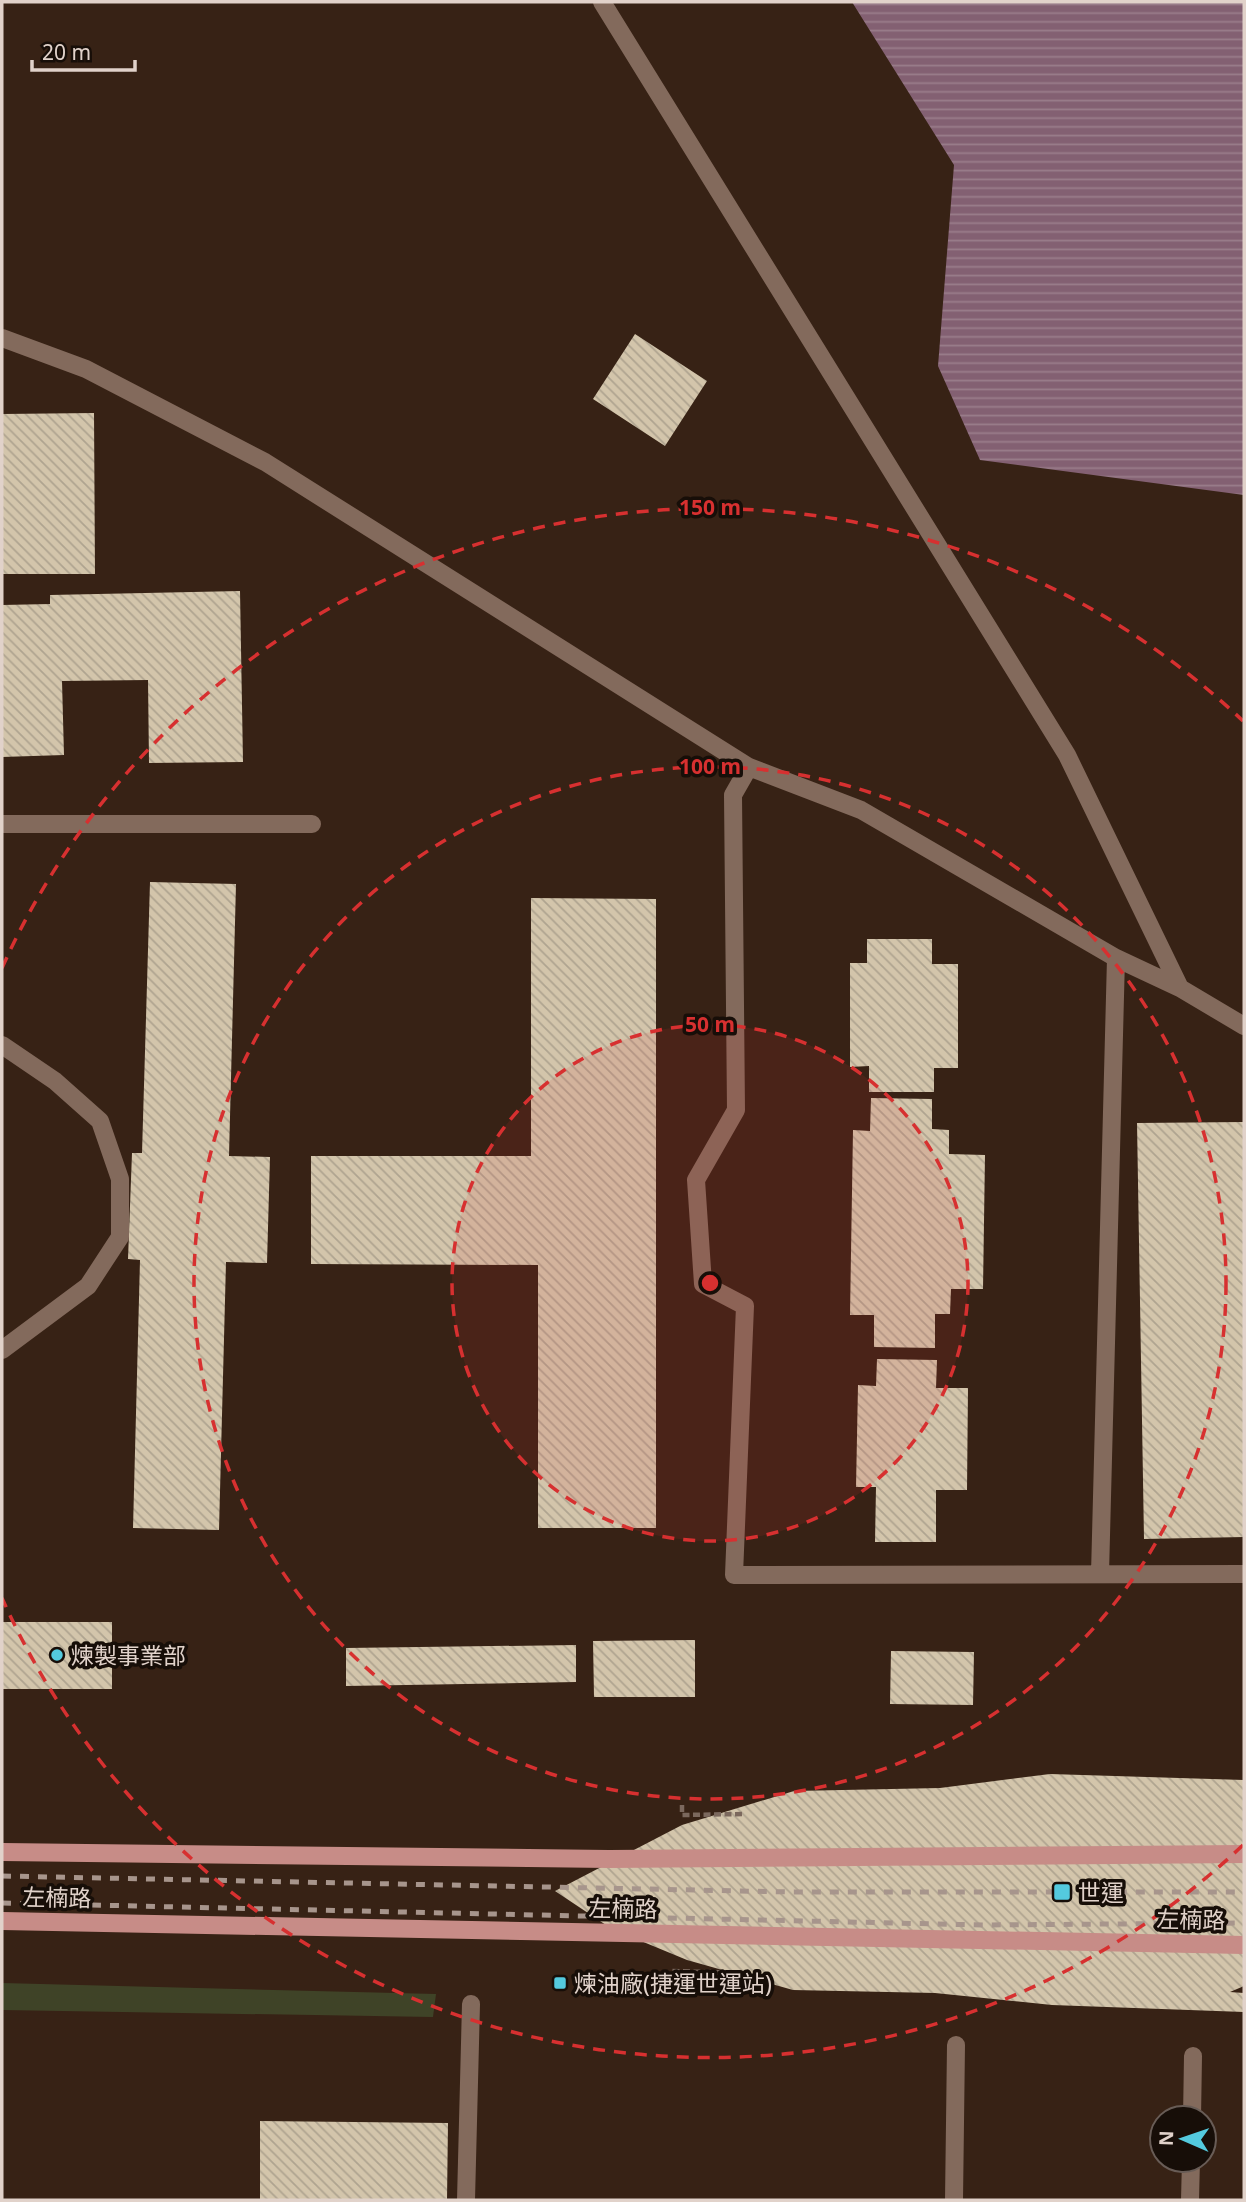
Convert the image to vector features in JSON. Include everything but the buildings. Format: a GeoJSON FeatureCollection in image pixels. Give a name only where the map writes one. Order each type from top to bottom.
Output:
{"type":"FeatureCollection","features":[{"type":"Feature","properties":{"kind":"main road","name":"左楠路"},"geometry":{"type":"LineString","coordinates":[[2,1852],[609,1859],[1244,1854]]}},
{"type":"Feature","properties":{"kind":"main road","name":"左楠路"},"geometry":{"type":"LineString","coordinates":[[2,1921],[1244,1945]]}},
{"type":"Feature","properties":{"kind":"street"},"geometry":{"type":"LineString","coordinates":[[602,2],[1067,755],[1180,988]]}},
{"type":"Feature","properties":{"kind":"street"},"geometry":{"type":"LineString","coordinates":[[2,338],[86,369],[265,462],[749,767],[861,810],[1116,958],[1180,988],[1244,1026]]}},
{"type":"Feature","properties":{"kind":"street"},"geometry":{"type":"LineString","coordinates":[[749,767],[733,794],[736,1110],[696,1180],[702,1284],[745,1306],[734,1575],[1244,1574]]}},
{"type":"Feature","properties":{"kind":"street"},"geometry":{"type":"LineString","coordinates":[[2,824],[312,824]]}},
{"type":"Feature","properties":{"kind":"street"},"geometry":{"type":"LineString","coordinates":[[1100,1574],[1116,958]]}},
{"type":"Feature","properties":{"kind":"street"},"geometry":{"type":"LineString","coordinates":[[2,1045],[55,1081],[100,1121],[120,1179],[120,1237],[88,1286],[2,1350]]}},
{"type":"Feature","properties":{"kind":"street"},"geometry":{"type":"LineString","coordinates":[[466,2200],[471,2004]]}},
{"type":"Feature","properties":{"kind":"street"},"geometry":{"type":"LineString","coordinates":[[954,2200],[956,2045]]}},
{"type":"Feature","properties":{"kind":"street"},"geometry":{"type":"LineString","coordinates":[[1192,2104],[1193,2056]]}},
{"type":"Feature","properties":{"kind":"street"},"geometry":{"type":"LineString","coordinates":[[1190,2200],[1191,2174]]}},
{"type":"Feature","properties":{"kind":"path"},"geometry":{"type":"LineString","coordinates":[[682,1805],[682,1815],[744,1814]]}},
{"type":"Feature","properties":{"kind":"path"},"geometry":{"type":"LineString","coordinates":[[671,1979],[670,1971],[746,1973]]}},
{"type":"Feature","properties":{"kind":"green space"},"geometry":{"type":"Polygon","coordinates":[[[2,1983],[436,1994],[433,2017],[2,2010],[2,1983]]]}},
{"type":"Feature","properties":{"kind":"shaded area"},"geometry":{"type":"Polygon","coordinates":[[[852,2],[1244,2],[1244,495],[980,460],[938,366],[954,165],[852,2]]]}},
{"type":"Feature","properties":{"kind":"railway"},"geometry":{"type":"LineString","coordinates":[[2,1876],[792,1892],[1244,1892]]}},
{"type":"Feature","properties":{"kind":"railway"},"geometry":{"type":"LineString","coordinates":[[2,1903],[983,1925],[1244,1923]]}},
{"type":"Feature","properties":{"kind":"place","name":"煉製事業部"},"geometry":{"type":"Point","coordinates":[57,1655]}},
{"type":"Feature","properties":{"kind":"place","name":"世運"},"geometry":{"type":"Point","coordinates":[1062,1892]}},
{"type":"Feature","properties":{"kind":"place","name":"煉油廠(捷運世運站)"},"geometry":{"type":"Point","coordinates":[560,1983]}}]}
